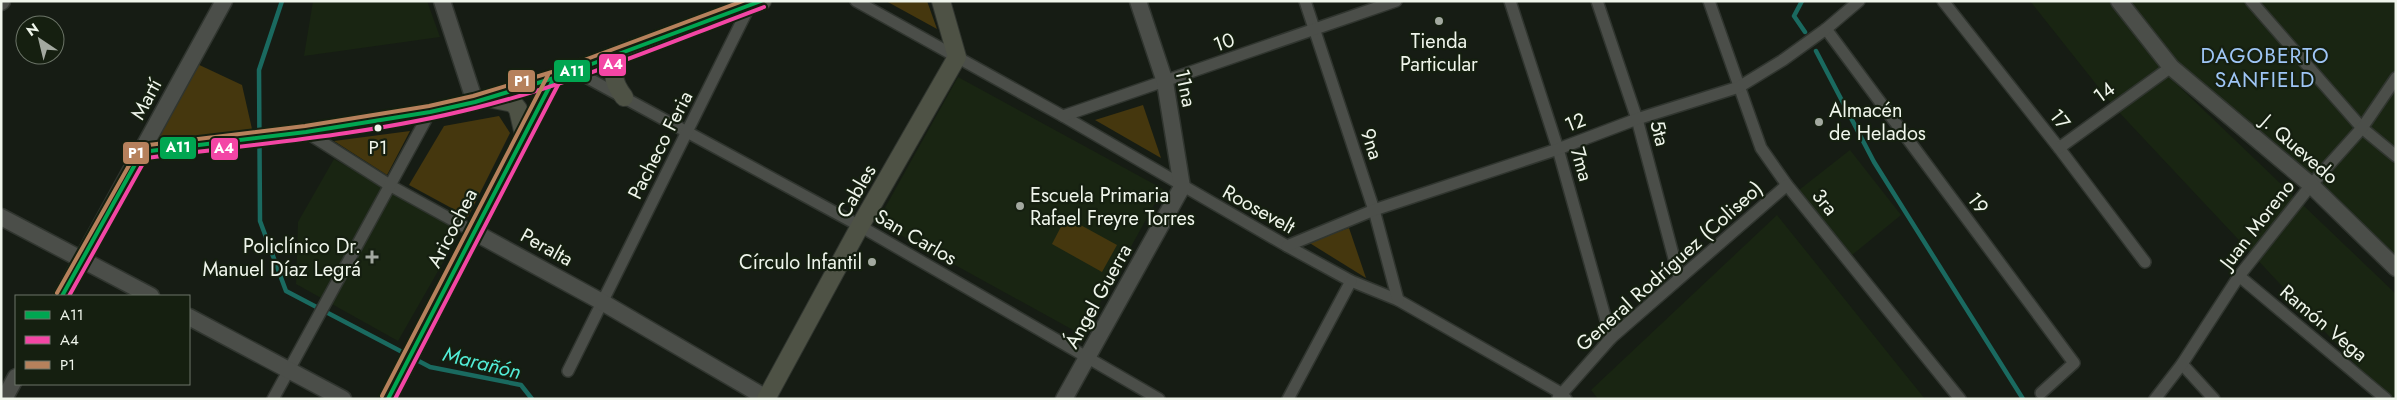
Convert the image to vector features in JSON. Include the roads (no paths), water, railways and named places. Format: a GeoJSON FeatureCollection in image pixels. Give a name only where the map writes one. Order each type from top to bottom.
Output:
{"type":"FeatureCollection","features":[{"type":"Feature","properties":{"kind":"main road"},"geometry":{"type":"LineString","coordinates":[[941,1],[957,58]]}},
{"type":"Feature","properties":{"kind":"main road"},"geometry":{"type":"LineString","coordinates":[[554,78],[756,3]]}},
{"type":"Feature","properties":{"kind":"main road"},"geometry":{"type":"LineString","coordinates":[[624,97],[615,83],[614,70],[616,60],[625,51]]}},
{"type":"Feature","properties":{"kind":"main road","name":"Cables"},"geometry":{"type":"LineString","coordinates":[[767,398],[860,226],[957,58]]}},
{"type":"Feature","properties":{"kind":"main road","name":"Aricochea"},"geometry":{"type":"LineString","coordinates":[[392,391],[554,78]]}},
{"type":"Feature","properties":{"kind":"main road"},"geometry":{"type":"LineString","coordinates":[[482,100],[513,103],[518,109],[524,135]]}},
{"type":"Feature","properties":{"kind":"street","name":"Martí"},"geometry":{"type":"LineString","coordinates":[[63,295],[224,1]]}},
{"type":"Feature","properties":{"kind":"street"},"geometry":{"type":"LineString","coordinates":[[442,1],[482,100]]}},
{"type":"Feature","properties":{"kind":"street","name":"Roosevelt"},"geometry":{"type":"LineString","coordinates":[[856,1],[1063,116],[1286,246],[1352,281],[1398,300],[1562,397]]}},
{"type":"Feature","properties":{"kind":"street","name":"11na"},"geometry":{"type":"LineString","coordinates":[[1138,1],[1165,82],[1182,187]]}},
{"type":"Feature","properties":{"kind":"street","name":"9na"},"geometry":{"type":"LineString","coordinates":[[1305,1],[1374,210],[1398,300]]}},
{"type":"Feature","properties":{"kind":"street","name":"10"},"geometry":{"type":"LineString","coordinates":[[1063,116],[1396,1]]}},
{"type":"Feature","properties":{"kind":"street","name":"7ma"},"geometry":{"type":"LineString","coordinates":[[1510,1],[1558,149],[1611,338]]}},
{"type":"Feature","properties":{"kind":"street","name":"5ta"},"geometry":{"type":"LineString","coordinates":[[1597,1],[1637,119],[1679,277]]}},
{"type":"Feature","properties":{"kind":"street","name":"3ra"},"geometry":{"type":"LineString","coordinates":[[1709,1],[1761,148],[1787,185],[1960,399]]}},
{"type":"Feature","properties":{"kind":"street","name":"12"},"geometry":{"type":"LineString","coordinates":[[1286,246],[1374,210],[1558,149],[1637,119],[1739,87],[1783,60],[1826,30],[1859,1]]}},
{"type":"Feature","properties":{"kind":"street","name":"17"},"geometry":{"type":"LineString","coordinates":[[1943,1],[2059,148],[2145,262]]}},
{"type":"Feature","properties":{"kind":"street","name":"J. Quevedo"},"geometry":{"type":"LineString","coordinates":[[2119,1],[2171,67],[2311,185],[2396,268]]}},
{"type":"Feature","properties":{"kind":"street"},"geometry":{"type":"LineString","coordinates":[[2251,1],[2362,128],[2396,156]]}},
{"type":"Feature","properties":{"kind":"street","name":"Pacheco Feria"},"geometry":{"type":"LineString","coordinates":[[568,371],[688,132],[756,3]]}},
{"type":"Feature","properties":{"kind":"street","name":"19"},"geometry":{"type":"LineString","coordinates":[[1826,30],[2074,363],[2041,393]]}},
{"type":"Feature","properties":{"kind":"street","name":"14"},"geometry":{"type":"LineString","coordinates":[[2059,148],[2171,67]]}},
{"type":"Feature","properties":{"kind":"street","name":"San Carlos"},"geometry":{"type":"LineString","coordinates":[[573,70],[860,226],[1158,399]]}},
{"type":"Feature","properties":{"kind":"street"},"geometry":{"type":"LineString","coordinates":[[142,152],[306,132],[430,112],[482,100],[554,78]]}},
{"type":"Feature","properties":{"kind":"street","name":"Juan Moreno"},"geometry":{"type":"LineString","coordinates":[[2155,399],[2182,364],[2238,276],[2311,185],[2362,128],[2396,78]]}},
{"type":"Feature","properties":{"kind":"street"},"geometry":{"type":"LineString","coordinates":[[273,399],[392,186],[430,112]]}},
{"type":"Feature","properties":{"kind":"street","name":"Peralta"},"geometry":{"type":"LineString","coordinates":[[306,132],[392,186],[602,302],[767,398]]}},
{"type":"Feature","properties":{"kind":"street","name":"General Rodríguez (Coliseo)"},"geometry":{"type":"LineString","coordinates":[[1562,397],[1611,338],[1787,185]]}},
{"type":"Feature","properties":{"kind":"street","name":"Ángel Guerra"},"geometry":{"type":"LineString","coordinates":[[1064,399],[1182,187]]}},
{"type":"Feature","properties":{"kind":"street"},"geometry":{"type":"LineString","coordinates":[[1,217],[149,295]]}},
{"type":"Feature","properties":{"kind":"street","name":"Ramón Vega"},"geometry":{"type":"LineString","coordinates":[[2238,276],[2386,399]]}},
{"type":"Feature","properties":{"kind":"street"},"geometry":{"type":"LineString","coordinates":[[1288,399],[1352,281]]}},
{"type":"Feature","properties":{"kind":"street"},"geometry":{"type":"LineString","coordinates":[[190,318],[343,399]]}},
{"type":"Feature","properties":{"kind":"street"},"geometry":{"type":"LineString","coordinates":[[2182,364],[2214,399]]}},
{"type":"Feature","properties":{"kind":"street"},"geometry":{"type":"LineString","coordinates":[[4,399],[15,379]]}},
{"type":"Feature","properties":{"kind":"street"},"geometry":{"type":"LineString","coordinates":[[2392,399],[2396,393]]}},
{"type":"Feature","properties":{"kind":"waterway","name":"Marañón"},"geometry":{"type":"LineString","coordinates":[[282,1],[259,70],[260,221],[286,291],[406,354]]}},
{"type":"Feature","properties":{"kind":"waterway"},"geometry":{"type":"LineString","coordinates":[[1802,1],[1794,16],[1805,32]]}},
{"type":"Feature","properties":{"kind":"waterway"},"geometry":{"type":"LineString","coordinates":[[1816,51],[1874,162],[2023,399]]}},
{"type":"Feature","properties":{"kind":"waterway","name":"Marañón"},"geometry":{"type":"LineString","coordinates":[[413,358],[430,367],[521,385],[532,399]]}},
{"type":"Feature","properties":{"kind":"place","name":"Tienda Particular"},"geometry":{"type":"Point","coordinates":[1439,21]}},
{"type":"Feature","properties":{"kind":"place","name":"Almacén de Helados"},"geometry":{"type":"Point","coordinates":[1819,122]}},
{"type":"Feature","properties":{"kind":"place","name":"P1"},"geometry":{"type":"Point","coordinates":[378,128]}},
{"type":"Feature","properties":{"kind":"place","name":"Escuela Primaria Rafael Freyre Torres"},"geometry":{"type":"Point","coordinates":[1020,206]}},
{"type":"Feature","properties":{"kind":"place","name":"Policlínico Dr. Manuel Díaz Legrá"},"geometry":{"type":"Point","coordinates":[372,257]}},
{"type":"Feature","properties":{"kind":"place","name":"Círculo Infantil"},"geometry":{"type":"Point","coordinates":[872,262]}},
{"type":"Feature","properties":{"kind":"district","name":"DAGOBERTO SANFIELD"},"geometry":{"type":"Point","coordinates":[2265,68]}}]}
